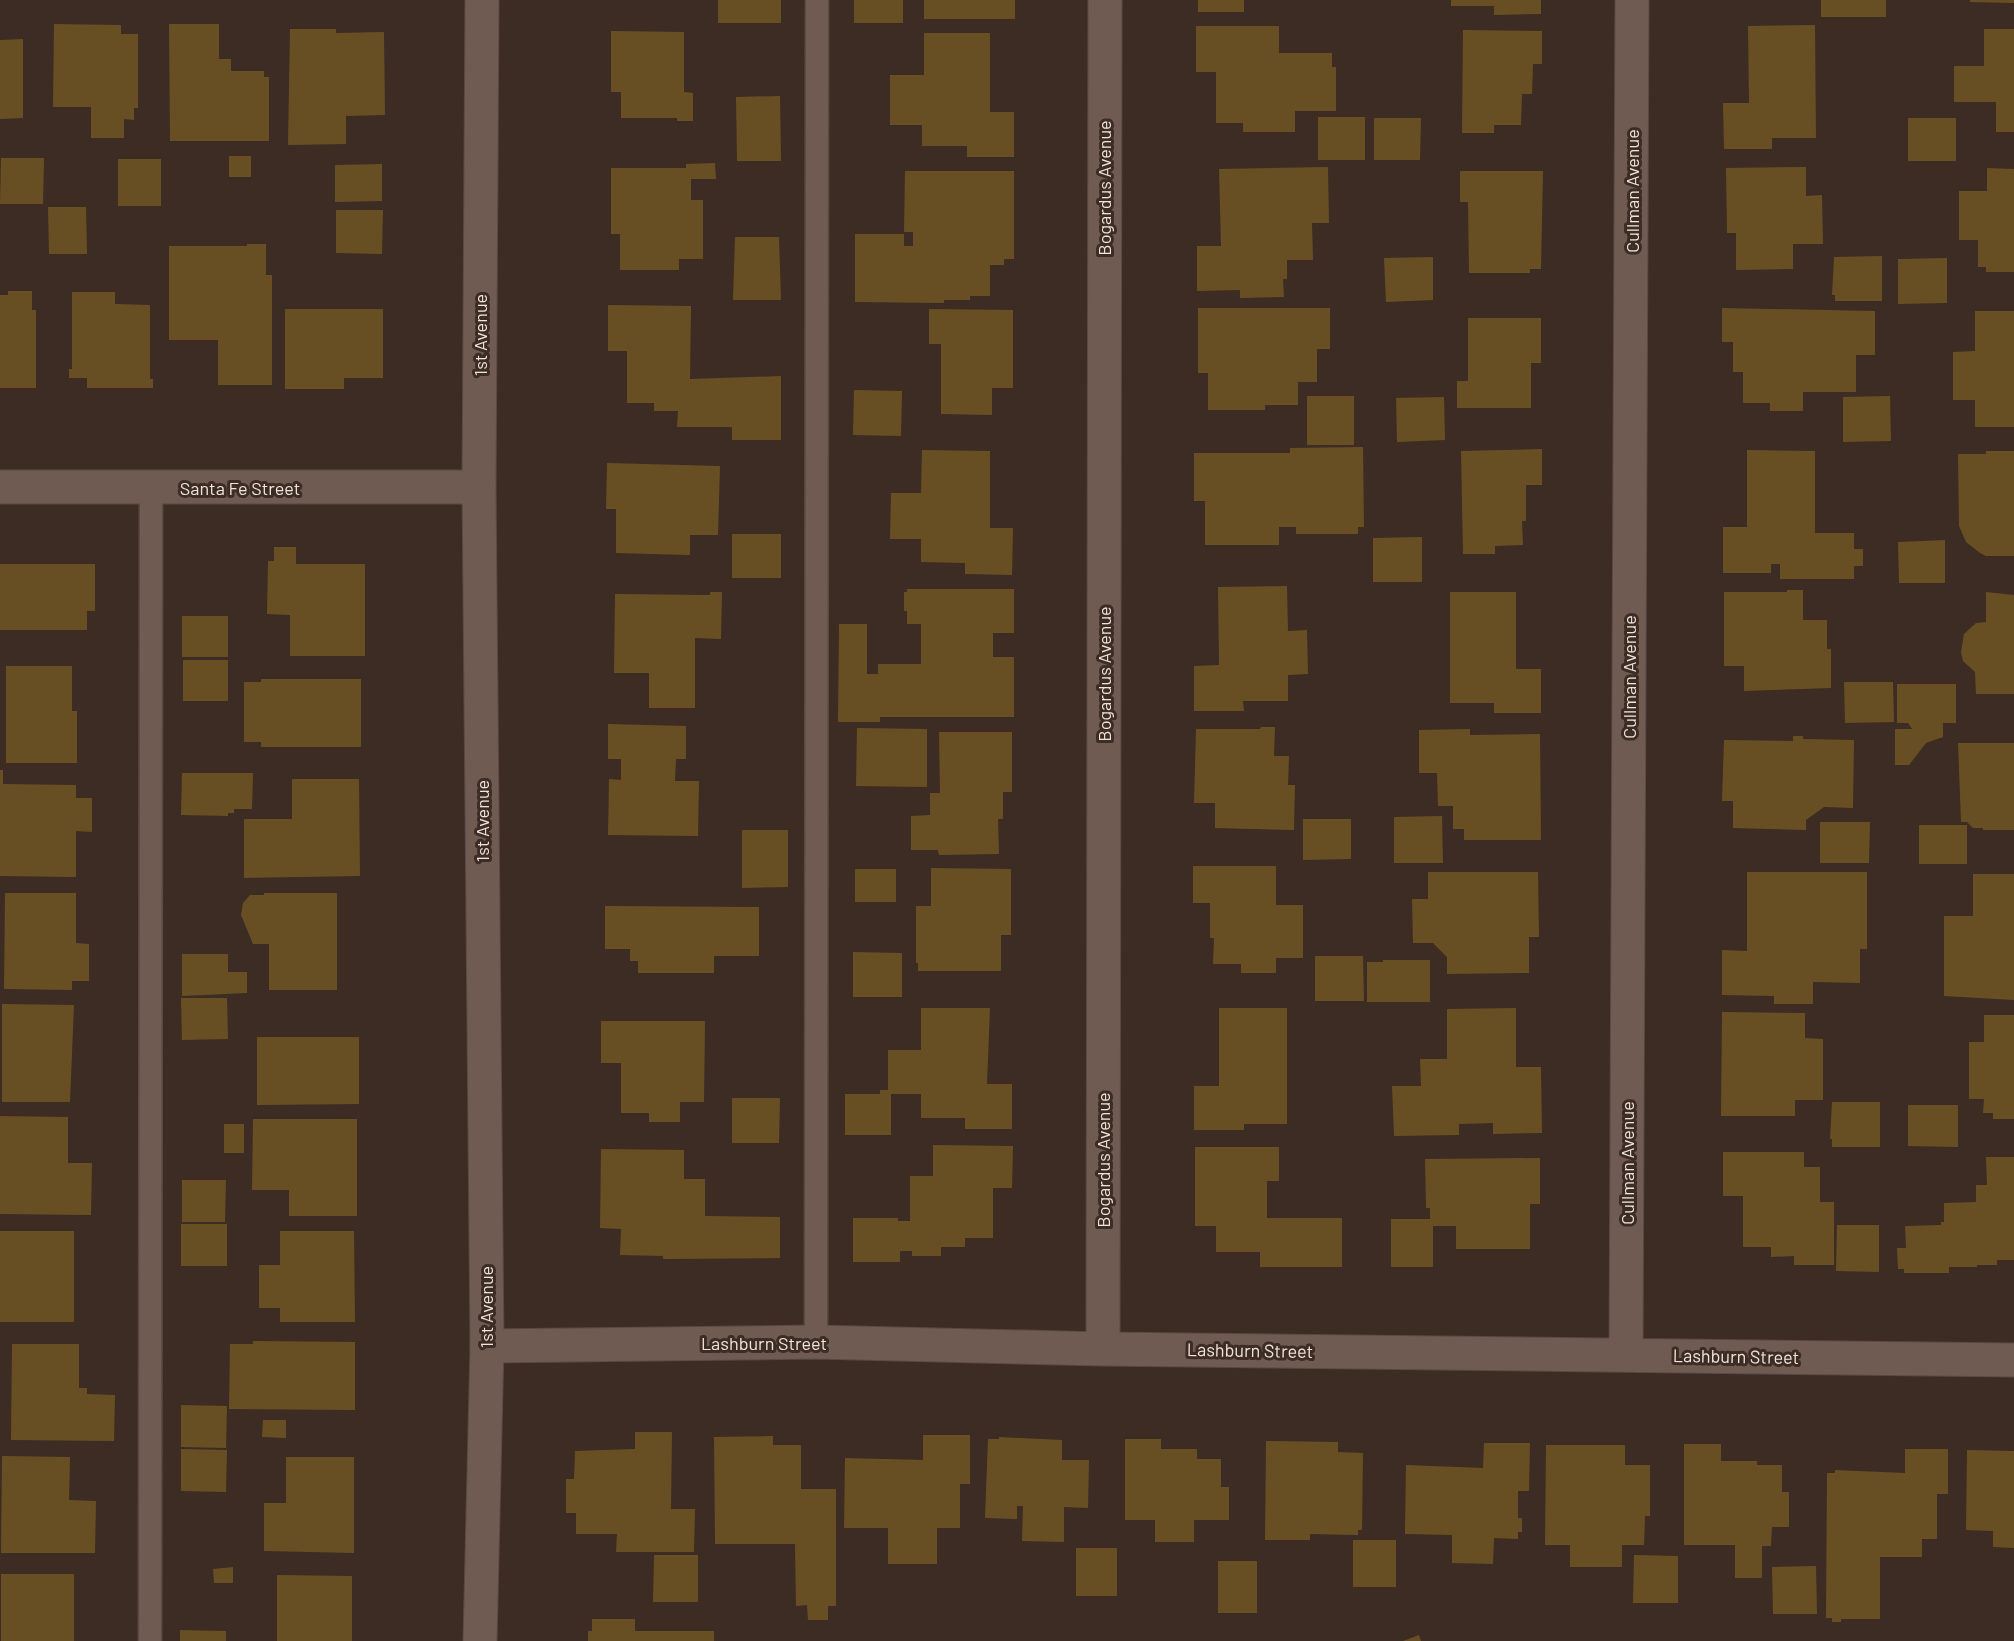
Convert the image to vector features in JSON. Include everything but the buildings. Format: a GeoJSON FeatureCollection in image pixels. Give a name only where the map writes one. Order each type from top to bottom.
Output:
{"type":"FeatureCollection","features":[{"type":"Feature","properties":{"kind":"street","name":"1st Avenue"},"geometry":{"type":"LineString","coordinates":[[480,1641],[487,1346],[479,487],[482,0]]}},
{"type":"Feature","properties":{"kind":"street","name":"Bogardus Avenue"},"geometry":{"type":"LineString","coordinates":[[1103,1349],[1105,0]]}},
{"type":"Feature","properties":{"kind":"street","name":"Cullman Avenue"},"geometry":{"type":"LineString","coordinates":[[1626,1355],[1632,0]]}},
{"type":"Feature","properties":{"kind":"street","name":"Santa Fe Street"},"geometry":{"type":"LineString","coordinates":[[0,487],[151,489],[479,487]]}},
{"type":"Feature","properties":{"kind":"street","name":"Lashburn Street"},"geometry":{"type":"LineString","coordinates":[[487,1346],[816,1342],[1103,1349],[2014,1360]]}},
{"type":"Feature","properties":{"kind":"lane"},"geometry":{"type":"LineString","coordinates":[[816,1342],[817,0]]}},
{"type":"Feature","properties":{"kind":"lane"},"geometry":{"type":"LineString","coordinates":[[150,1641],[151,489]]}}]}
